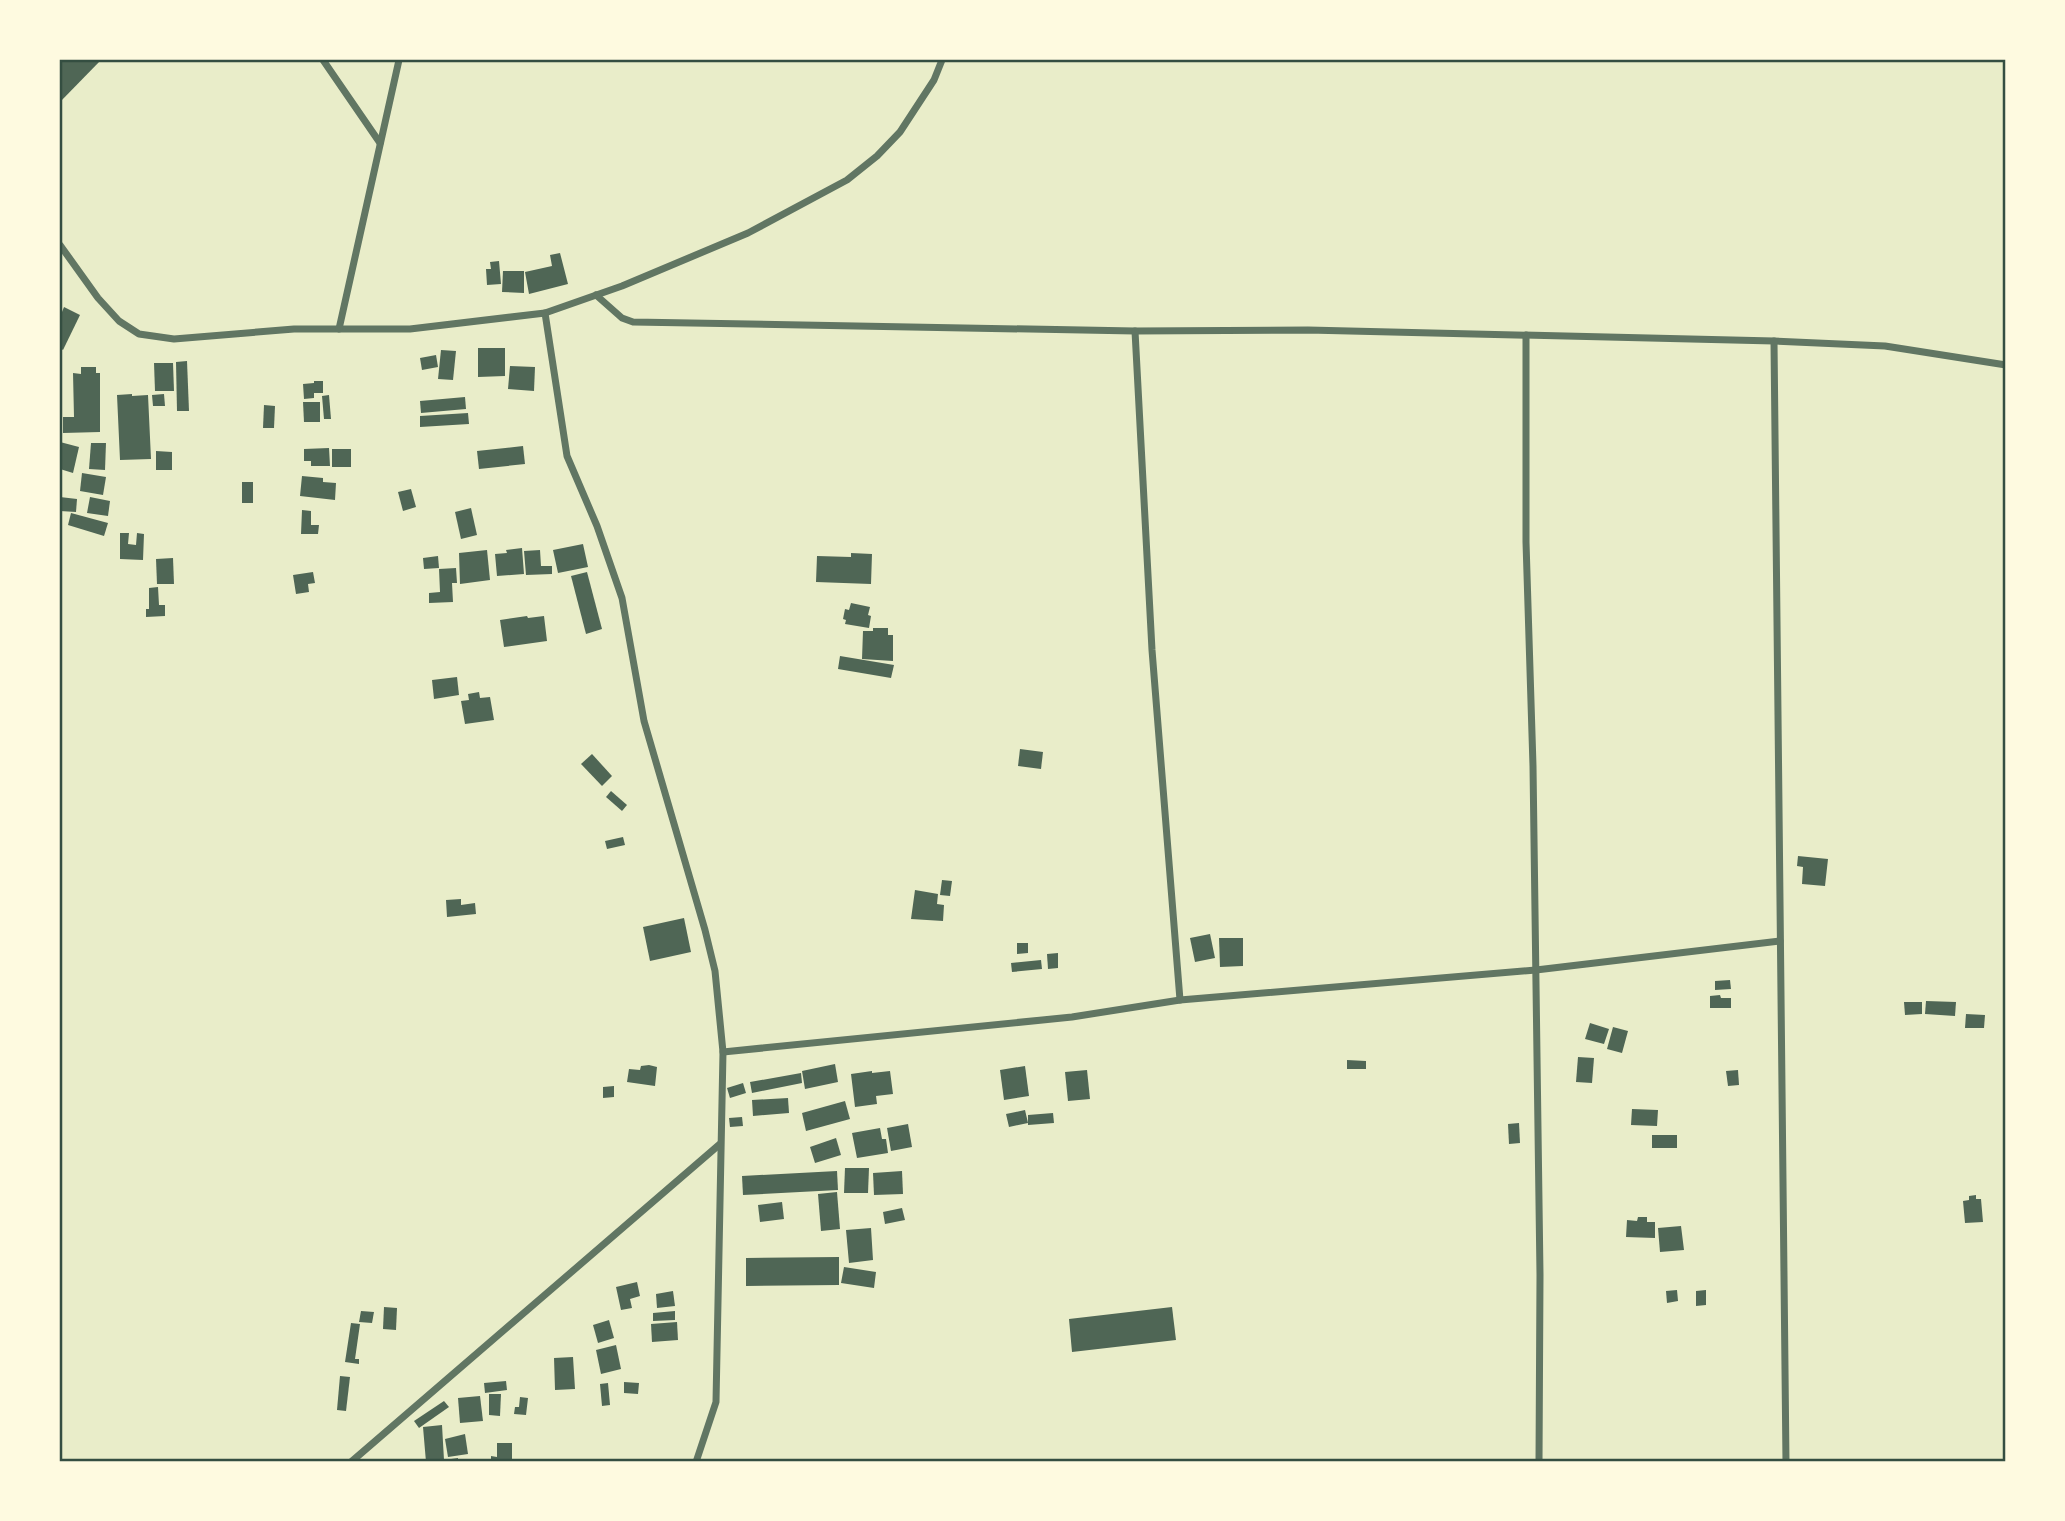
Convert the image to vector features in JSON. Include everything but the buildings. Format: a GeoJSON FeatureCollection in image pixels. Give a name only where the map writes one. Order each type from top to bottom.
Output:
{"type":"FeatureCollection","features":[{"type":"Feature","properties":{"kind":"street"},"geometry":{"type":"LineString","coordinates":[[323,60],[380,143]]}},
{"type":"Feature","properties":{"kind":"street"},"geometry":{"type":"LineString","coordinates":[[338,329],[399,60]]}},
{"type":"Feature","properties":{"kind":"street"},"geometry":{"type":"LineString","coordinates":[[60,245],[98,298],[119,321],[139,334],[174,339],[294,329],[410,329],[545,313],[748,233],[847,180],[877,156],[900,132],[934,80],[942,60]]}},
{"type":"Feature","properties":{"kind":"street"},"geometry":{"type":"LineString","coordinates":[[596,295],[622,318],[633,322],[1135,331],[1308,330],[1774,341],[1885,346],[2006,365]]}},
{"type":"Feature","properties":{"kind":"street"},"geometry":{"type":"LineString","coordinates":[[545,313],[567,456],[597,526],[622,598],[644,721],[715,971],[723,1052],[716,1402],[696,1461]]}},
{"type":"Feature","properties":{"kind":"street"},"geometry":{"type":"LineString","coordinates":[[1135,331],[1152,650],[1180,1000]]}},
{"type":"Feature","properties":{"kind":"street"},"geometry":{"type":"LineString","coordinates":[[1526,335],[1526,542],[1533,766],[1540,1275],[1539,1461]]}},
{"type":"Feature","properties":{"kind":"street"},"geometry":{"type":"LineString","coordinates":[[1774,341],[1786,1461]]}},
{"type":"Feature","properties":{"kind":"street"},"geometry":{"type":"LineString","coordinates":[[723,1052],[1072,1017],[1180,1000],[1536,970],[1780,941]]}},
{"type":"Feature","properties":{"kind":"street"},"geometry":{"type":"LineString","coordinates":[[351,1461],[720,1144]]}}]}
